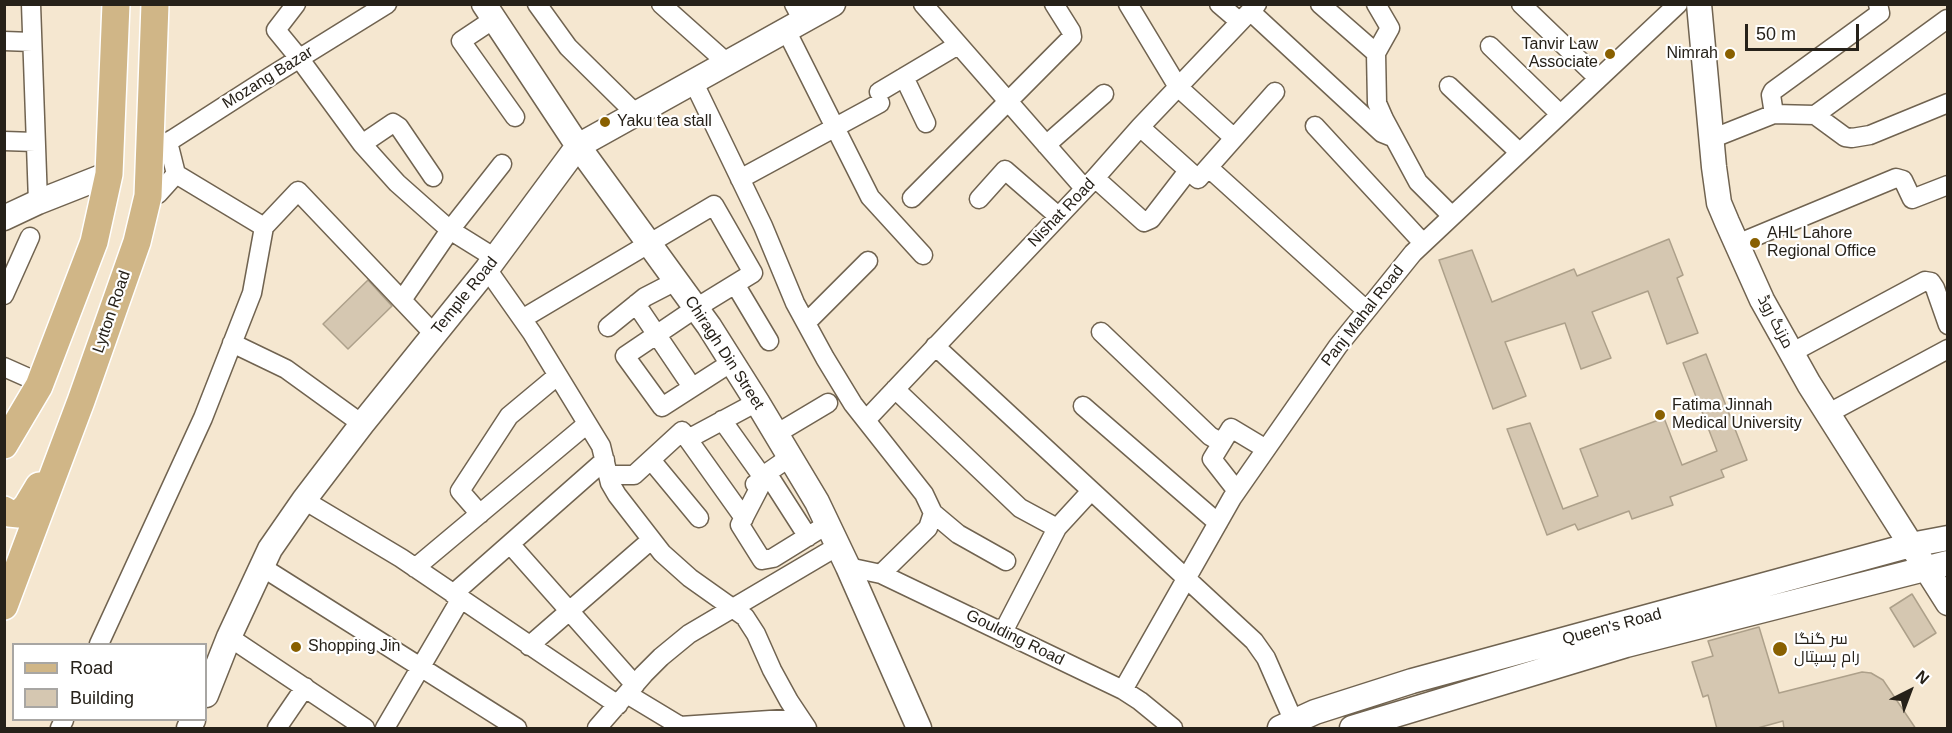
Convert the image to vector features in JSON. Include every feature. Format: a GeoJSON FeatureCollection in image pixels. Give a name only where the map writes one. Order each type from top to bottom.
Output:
{"type":"FeatureCollection","features":[{"type":"Feature","properties":{"kind":"main road"},"geometry":{"type":"LineString","coordinates":[[4,462],[39,385],[94,242],[109,174],[116,4]]}},
{"type":"Feature","properties":{"kind":"main road","name":"Lytton Road"},"geometry":{"type":"LineString","coordinates":[[4,606],[81,401],[137,242],[159,147],[155,4]]}},
{"type":"Feature","properties":{"kind":"main road","name":"Temple Road"},"geometry":{"type":"LineString","coordinates":[[207,692],[229,637],[270,549],[303,500],[491,264],[578,146],[726,62],[794,18],[833,4]]}},
{"type":"Feature","properties":{"kind":"main road","name":"مزنگ روڈ"},"geometry":{"type":"LineString","coordinates":[[1699,4],[1719,204],[1762,300],[1791,353],[1947,603]]}},
{"type":"Feature","properties":{"kind":"main road","name":"Chiragh Din Street"},"geometry":{"type":"LineString","coordinates":[[489,12],[578,146],[696,308],[757,402],[817,502],[818,530],[843,556],[919,729]]}},
{"type":"Feature","properties":{"kind":"main road"},"geometry":{"type":"LineString","coordinates":[[4,218],[38,201],[109,174]]}},
{"type":"Feature","properties":{"kind":"main road"},"geometry":{"type":"LineString","coordinates":[[4,445],[39,385]]}},
{"type":"Feature","properties":{"kind":"main road"},"geometry":{"type":"LineString","coordinates":[[4,510],[19,514],[27,506],[37,491],[81,401]]}},
{"type":"Feature","properties":{"kind":"main road","name":"Queen's Road"},"geometry":{"type":"LineString","coordinates":[[1287,725],[1316,712],[1412,681],[1911,545],[1947,538]]}},
{"type":"Feature","properties":{"kind":"main road","name":"Queen's Road"},"geometry":{"type":"LineString","coordinates":[[1352,729],[1626,645],[1947,563]]}},
{"type":"Feature","properties":{"kind":"street"},"geometry":{"type":"LineString","coordinates":[[31,4],[38,201]]}},
{"type":"Feature","properties":{"kind":"street"},"geometry":{"type":"LineString","coordinates":[[296,4],[276,30],[300,58],[362,144],[397,183],[491,264],[522,320],[601,447],[610,483],[617,495],[662,553],[690,578],[745,617],[803,723],[680,726],[627,695],[529,646],[415,568],[303,500]]}},
{"type":"Feature","properties":{"kind":"street","name":"Mozang Bazar"},"geometry":{"type":"LineString","coordinates":[[159,147],[387,4]]}},
{"type":"Feature","properties":{"kind":"street"},"geometry":{"type":"LineString","coordinates":[[537,4],[568,47],[635,113]]}},
{"type":"Feature","properties":{"kind":"street"},"geometry":{"type":"LineString","coordinates":[[661,4],[680,11],[726,62]]}},
{"type":"Feature","properties":{"kind":"street"},"geometry":{"type":"LineString","coordinates":[[923,4],[1046,145],[1090,183],[1144,222],[1151,219],[1188,171]]}},
{"type":"Feature","properties":{"kind":"street"},"geometry":{"type":"LineString","coordinates":[[912,198],[1072,37],[1071,31],[1054,4]]}},
{"type":"Feature","properties":{"kind":"street"},"geometry":{"type":"LineString","coordinates":[[1128,4],[1178,87],[1234,138]]}},
{"type":"Feature","properties":{"kind":"street"},"geometry":{"type":"LineString","coordinates":[[1219,4],[1249,13],[1382,133],[1394,137]]}},
{"type":"Feature","properties":{"kind":"street"},"geometry":{"type":"LineString","coordinates":[[1320,4],[1376,53]]}},
{"type":"Feature","properties":{"kind":"street"},"geometry":{"type":"LineString","coordinates":[[1376,4],[1390,28],[1376,53],[1377,103],[1418,182],[1452,216]]}},
{"type":"Feature","properties":{"kind":"street"},"geometry":{"type":"LineString","coordinates":[[1521,4],[1598,78]]}},
{"type":"Feature","properties":{"kind":"street","name":"Panj Mahal Road"},"geometry":{"type":"LineString","coordinates":[[1123,690],[1237,491],[1338,345],[1366,310],[1423,243],[1678,4]]}},
{"type":"Feature","properties":{"kind":"street"},"geometry":{"type":"LineString","coordinates":[[1774,114],[1771,95],[1773,91],[1880,13],[1878,4]]}},
{"type":"Feature","properties":{"kind":"street"},"geometry":{"type":"LineString","coordinates":[[1815,116],[1947,19],[1936,4]]}},
{"type":"Feature","properties":{"kind":"street"},"geometry":{"type":"LineString","coordinates":[[489,12],[461,41],[515,117]]}},
{"type":"Feature","properties":{"kind":"street","name":"Nishat Road"},"geometry":{"type":"LineString","coordinates":[[866,420],[1249,13]]}},
{"type":"Feature","properties":{"kind":"street"},"geometry":{"type":"LineString","coordinates":[[794,18],[835,127],[870,197],[923,255]]}},
{"type":"Feature","properties":{"kind":"street"},"geometry":{"type":"LineString","coordinates":[[4,41],[32,42]]}},
{"type":"Feature","properties":{"kind":"street"},"geometry":{"type":"LineString","coordinates":[[740,179],[835,127],[879,98],[904,77],[958,45]]}},
{"type":"Feature","properties":{"kind":"street"},"geometry":{"type":"LineString","coordinates":[[1490,46],[1560,114]]}},
{"type":"Feature","properties":{"kind":"street"},"geometry":{"type":"LineString","coordinates":[[904,77],[926,123]]}},
{"type":"Feature","properties":{"kind":"street"},"geometry":{"type":"LineString","coordinates":[[693,81],[806,323],[847,395],[924,494],[933,513],[958,534],[1006,561]]}},
{"type":"Feature","properties":{"kind":"street"},"geometry":{"type":"LineString","coordinates":[[1449,86],[1519,152]]}},
{"type":"Feature","properties":{"kind":"street"},"geometry":{"type":"LineString","coordinates":[[1140,127],[1198,178],[1275,92]]}},
{"type":"Feature","properties":{"kind":"street"},"geometry":{"type":"LineString","coordinates":[[1046,145],[1104,94]]}},
{"type":"Feature","properties":{"kind":"street"},"geometry":{"type":"LineString","coordinates":[[1711,139],[1774,114],[1815,116],[1845,137],[1852,138],[1870,135],[1947,103]]}},
{"type":"Feature","properties":{"kind":"street"},"geometry":{"type":"LineString","coordinates":[[362,144],[393,123],[399,127],[433,177]]}},
{"type":"Feature","properties":{"kind":"street"},"geometry":{"type":"LineString","coordinates":[[1316,126],[1423,243]]}},
{"type":"Feature","properties":{"kind":"street"},"geometry":{"type":"LineString","coordinates":[[4,141],[35,142]]}},
{"type":"Feature","properties":{"kind":"street"},"geometry":{"type":"LineString","coordinates":[[159,147],[176,174],[264,227]]}},
{"type":"Feature","properties":{"kind":"street"},"geometry":{"type":"LineString","coordinates":[[402,300],[450,230],[502,164]]}},
{"type":"Feature","properties":{"kind":"street"},"geometry":{"type":"LineString","coordinates":[[1209,168],[1366,310]]}},
{"type":"Feature","properties":{"kind":"street"},"geometry":{"type":"LineString","coordinates":[[979,199],[1005,170],[1058,216]]}},
{"type":"Feature","properties":{"kind":"street"},"geometry":{"type":"LineString","coordinates":[[148,196],[158,194],[176,174]]}},
{"type":"Feature","properties":{"kind":"street"},"geometry":{"type":"LineString","coordinates":[[1737,244],[1896,178],[1903,180],[1912,199],[1947,185]]}},
{"type":"Feature","properties":{"kind":"street"},"geometry":{"type":"LineString","coordinates":[[100,643],[203,418],[252,293],[264,227],[298,191],[434,334]]}},
{"type":"Feature","properties":{"kind":"street"},"geometry":{"type":"LineString","coordinates":[[522,320],[648,242],[714,205],[753,273],[625,356],[662,406],[732,362]]}},
{"type":"Feature","properties":{"kind":"street"},"geometry":{"type":"LineString","coordinates":[[4,295],[30,237]]}},
{"type":"Feature","properties":{"kind":"street"},"geometry":{"type":"LineString","coordinates":[[806,323],[868,261]]}},
{"type":"Feature","properties":{"kind":"street"},"geometry":{"type":"LineString","coordinates":[[608,327],[645,297],[676,281]]}},
{"type":"Feature","properties":{"kind":"street"},"geometry":{"type":"LineString","coordinates":[[1791,353],[1925,281],[1931,282],[1935,288],[1947,325]]}},
{"type":"Feature","properties":{"kind":"street"},"geometry":{"type":"LineString","coordinates":[[735,284],[769,341]]}},
{"type":"Feature","properties":{"kind":"street"},"geometry":{"type":"LineString","coordinates":[[636,304],[692,387]]}},
{"type":"Feature","properties":{"kind":"street"},"geometry":{"type":"LineString","coordinates":[[1101,333],[1210,436],[1222,443]]}},
{"type":"Feature","properties":{"kind":"street"},"geometry":{"type":"LineString","coordinates":[[232,343],[286,369],[362,424]]}},
{"type":"Feature","properties":{"kind":"street"},"geometry":{"type":"LineString","coordinates":[[935,346],[1254,641],[1266,658],[1287,725]]}},
{"type":"Feature","properties":{"kind":"street"},"geometry":{"type":"LineString","coordinates":[[1827,414],[1947,349]]}},
{"type":"Feature","properties":{"kind":"street"},"geometry":{"type":"LineString","coordinates":[[4,367],[39,385]]}},
{"type":"Feature","properties":{"kind":"street"},"geometry":{"type":"LineString","coordinates":[[480,514],[460,491],[509,416],[557,376]]}},
{"type":"Feature","properties":{"kind":"street"},"geometry":{"type":"LineString","coordinates":[[895,389],[1020,508],[1057,528]]}},
{"type":"Feature","properties":{"kind":"street"},"geometry":{"type":"LineString","coordinates":[[688,439],[757,402]]}},
{"type":"Feature","properties":{"kind":"street"},"geometry":{"type":"LineString","coordinates":[[776,434],[828,404]]}},
{"type":"Feature","properties":{"kind":"street"},"geometry":{"type":"LineString","coordinates":[[1083,406],[1218,523]]}},
{"type":"Feature","properties":{"kind":"street"},"geometry":{"type":"LineString","coordinates":[[722,420],[765,476],[818,530],[773,558],[762,560],[741,525],[765,476]]}},
{"type":"Feature","properties":{"kind":"street"},"geometry":{"type":"LineString","coordinates":[[415,568],[587,424]]}},
{"type":"Feature","properties":{"kind":"street"},"geometry":{"type":"LineString","coordinates":[[1237,491],[1212,459],[1231,429],[1266,449]]}},
{"type":"Feature","properties":{"kind":"street"},"geometry":{"type":"LineString","coordinates":[[607,467],[634,475],[682,431],[744,518]]}},
{"type":"Feature","properties":{"kind":"street"},"geometry":{"type":"LineString","coordinates":[[731,500],[790,457]]}},
{"type":"Feature","properties":{"kind":"street"},"geometry":{"type":"LineString","coordinates":[[651,459],[699,518]]}},
{"type":"Feature","properties":{"kind":"street"},"geometry":{"type":"LineString","coordinates":[[385,729],[420,668],[456,597],[510,544],[607,467]]}},
{"type":"Feature","properties":{"kind":"street"},"geometry":{"type":"LineString","coordinates":[[1003,633],[1057,528],[1091,491]]}},
{"type":"Feature","properties":{"kind":"street"},"geometry":{"type":"LineString","coordinates":[[881,574],[901,557],[928,528],[933,513]]}},
{"type":"Feature","properties":{"kind":"street"},"geometry":{"type":"LineString","coordinates":[[529,646],[651,540]]}},
{"type":"Feature","properties":{"kind":"street"},"geometry":{"type":"LineString","coordinates":[[510,544],[570,611],[627,695]]}},
{"type":"Feature","properties":{"kind":"street"},"geometry":{"type":"LineString","coordinates":[[602,727],[661,657],[689,634],[734,608],[843,556]]}},
{"type":"Feature","properties":{"kind":"street","name":"Goulding Road"},"geometry":{"type":"LineString","coordinates":[[843,556],[1123,690],[1173,729]]}},
{"type":"Feature","properties":{"kind":"street"},"geometry":{"type":"LineString","coordinates":[[262,567],[517,729]]}},
{"type":"Feature","properties":{"kind":"street"},"geometry":{"type":"LineString","coordinates":[[229,637],[365,729]]}},
{"type":"Feature","properties":{"kind":"street"},"geometry":{"type":"LineString","coordinates":[[277,729],[305,687]]}},
{"type":"Feature","properties":{"kind":"building"},"geometry":{"type":"Polygon","coordinates":[[[1669,239],[1683,275],[1677,278],[1698,333],[1667,344],[1648,291],[1592,312],[1611,358],[1581,369],[1565,323],[1505,342],[1526,396],[1493,409],[1439,260],[1472,250],[1492,302],[1574,269],[1577,276],[1669,239]]]}},
{"type":"Feature","properties":{"kind":"building"},"geometry":{"type":"Polygon","coordinates":[[[368,280],[392,306],[348,349],[323,324],[368,280]]]}},
{"type":"Feature","properties":{"kind":"building"},"geometry":{"type":"Polygon","coordinates":[[[1706,354],[1747,460],[1721,470],[1724,477],[1670,497],[1673,505],[1632,519],[1629,511],[1578,530],[1575,524],[1547,535],[1507,429],[1530,423],[1563,509],[1598,496],[1580,449],[1664,418],[1682,465],[1717,451],[1683,363],[1706,354]]]}},
{"type":"Feature","properties":{"kind":"building"},"geometry":{"type":"Polygon","coordinates":[[[1912,594],[1936,633],[1914,647],[1890,608],[1912,594]]]}},
{"type":"Feature","properties":{"kind":"building"},"geometry":{"type":"Polygon","coordinates":[[[1759,627],[1779,693],[1862,672],[1871,673],[1883,680],[1916,729],[1784,729],[1783,721],[1754,729],[1717,729],[1708,695],[1703,697],[1692,662],[1713,656],[1708,641],[1759,627]]]}},
{"type":"Feature","properties":{"kind":"place","name":"Tanvir Law Associate"},"geometry":{"type":"Point","coordinates":[1610,54]}},
{"type":"Feature","properties":{"kind":"place","name":"Nimrah"},"geometry":{"type":"Point","coordinates":[1730,54]}},
{"type":"Feature","properties":{"kind":"place","name":"Yaku tea stall"},"geometry":{"type":"Point","coordinates":[605,122]}},
{"type":"Feature","properties":{"kind":"place","name":"AHL Lahore Regional Office"},"geometry":{"type":"Point","coordinates":[1755,243]}},
{"type":"Feature","properties":{"kind":"place","name":"Fatima Jinnah Medical University"},"geometry":{"type":"Point","coordinates":[1660,415]}},
{"type":"Feature","properties":{"kind":"place","name":"Shopping Jin"},"geometry":{"type":"Point","coordinates":[296,647]}},
{"type":"Feature","properties":{"kind":"place","name":"سر گنگا رام ہسپتال"},"geometry":{"type":"Point","coordinates":[1780,649]}}]}
